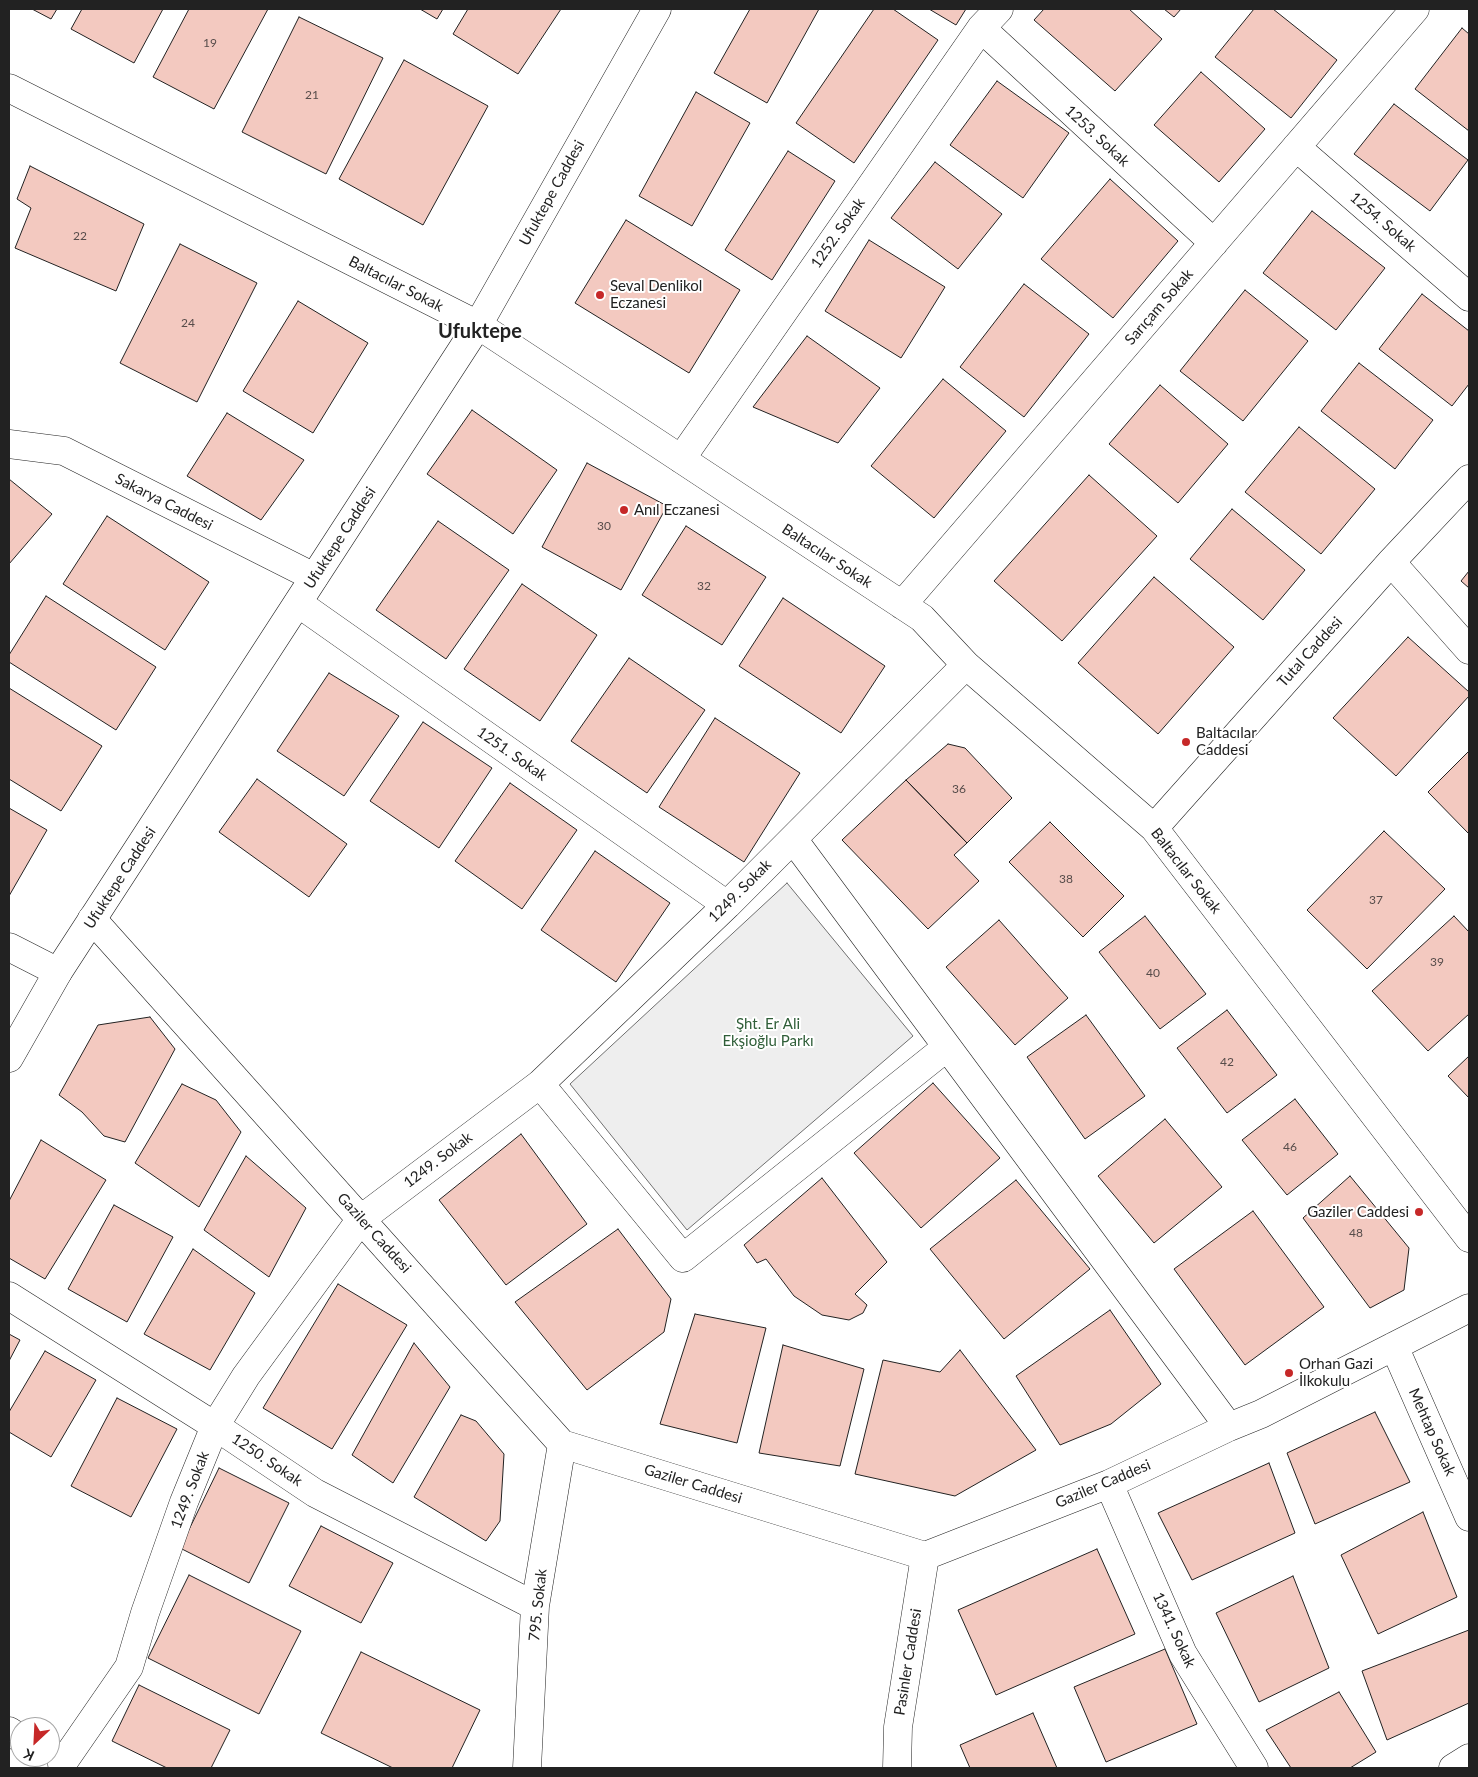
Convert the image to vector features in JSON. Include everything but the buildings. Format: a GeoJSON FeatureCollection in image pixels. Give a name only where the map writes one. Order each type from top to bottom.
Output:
{"type":"FeatureCollection","features":[{"type":"Feature","properties":{"kind":"street","name":"Sarıçam Sokak"},"geometry":{"type":"LineString","coordinates":[[902,605],[1415,9]]}},
{"type":"Feature","properties":{"kind":"street","name":"Ufuktepe Caddesi"},"geometry":{"type":"LineString","coordinates":[[9,1058],[58,972],[478,325],[655,10]]}},
{"type":"Feature","properties":{"kind":"street","name":"1253. Sokak"},"geometry":{"type":"LineString","coordinates":[[990,19],[1214,243]]}},
{"type":"Feature","properties":{"kind":"street","name":"1252. Sokak"},"geometry":{"type":"LineString","coordinates":[[681,459],[990,19]]}},
{"type":"Feature","properties":{"kind":"street","name":"Baltacılar Sokak"},"geometry":{"type":"LineString","coordinates":[[9,88],[478,325],[922,618],[966,665],[1154,828],[1469,1238]]}},
{"type":"Feature","properties":{"kind":"street","name":"1254. Sokak"},"geometry":{"type":"LineString","coordinates":[[1296,147],[1469,297]]}},
{"type":"Feature","properties":{"kind":"street","name":"Sakarya Caddesi"},"geometry":{"type":"LineString","coordinates":[[9,444],[64,451],[314,577]]}},
{"type":"Feature","properties":{"kind":"street","name":"Tutal Caddesi"},"geometry":{"type":"LineString","coordinates":[[1154,828],[1391,562],[1469,479]]}},
{"type":"Feature","properties":{"kind":"street"},"geometry":{"type":"LineString","coordinates":[[1391,562],[1469,650]]}},
{"type":"Feature","properties":{"kind":"street","name":"1251. Sokak"},"geometry":{"type":"LineString","coordinates":[[298,603],[727,905]]}},
{"type":"Feature","properties":{"kind":"street","name":"1249. Sokak"},"geometry":{"type":"LineString","coordinates":[[60,1763],[129,1667],[184,1502],[216,1426],[246,1376],[361,1219],[540,1084],[727,905],[966,665]]}},
{"type":"Feature","properties":{"kind":"street"},"geometry":{"type":"LineString","coordinates":[[793,839],[1229,1427]]}},
{"type":"Feature","properties":{"kind":"street","name":"Gaziler Caddesi"},"geometry":{"type":"LineString","coordinates":[[92,919],[562,1444],[925,1556],[1109,1484],[1229,1427],[1261,1414],[1469,1308]]}},
{"type":"Feature","properties":{"kind":"street"},"geometry":{"type":"LineString","coordinates":[[9,947],[58,972]]}},
{"type":"Feature","properties":{"kind":"street"},"geometry":{"type":"LineString","coordinates":[[540,1084],[683,1258],[947,1047]]}},
{"type":"Feature","properties":{"kind":"street","name":"1250. Sokak"},"geometry":{"type":"LineString","coordinates":[[9,1296],[216,1426],[315,1493],[535,1606]]}},
{"type":"Feature","properties":{"kind":"street","name":"Mehtap Sokak"},"geometry":{"type":"LineString","coordinates":[[1394,1346],[1469,1517]]}},
{"type":"Feature","properties":{"kind":"street","name":"795. Sokak"},"geometry":{"type":"LineString","coordinates":[[527,1768],[535,1606],[562,1444]]}},
{"type":"Feature","properties":{"kind":"street","name":"1341. Sokak"},"geometry":{"type":"LineString","coordinates":[[1109,1484],[1183,1654],[1254,1768]]}},
{"type":"Feature","properties":{"kind":"street","name":"Pasinler Caddesi"},"geometry":{"type":"LineString","coordinates":[[896,1768],[898,1727],[925,1556]]}},
{"type":"Feature","properties":{"kind":"street"},"geometry":{"type":"LineString","coordinates":[[1453,1768],[1469,1758]]}},
{"type":"Feature","properties":{"kind":"green space","name":"Şht. Er Ali Ekşioğlu Parkı"},"geometry":{"type":"Polygon","coordinates":[[[787,883],[913,1036],[687,1230],[570,1084],[787,883]]]}},
{"type":"Feature","properties":{"kind":"place","name":"Seval Denlikol Eczanesi"},"geometry":{"type":"Point","coordinates":[600,295]}},
{"type":"Feature","properties":{"kind":"place","name":"Anıl Eczanesi"},"geometry":{"type":"Point","coordinates":[624,510]}},
{"type":"Feature","properties":{"kind":"place","name":"Baltacılar Caddesi"},"geometry":{"type":"Point","coordinates":[1186,742]}},
{"type":"Feature","properties":{"kind":"place","name":"Gaziler Caddesi"},"geometry":{"type":"Point","coordinates":[1419,1212]}},
{"type":"Feature","properties":{"kind":"place","name":"Orhan Gazi İlkokulu"},"geometry":{"type":"Point","coordinates":[1289,1373]}},
{"type":"Feature","properties":{"kind":"district","name":"Ufuktepe"},"geometry":{"type":"Point","coordinates":[480,332]}}]}
